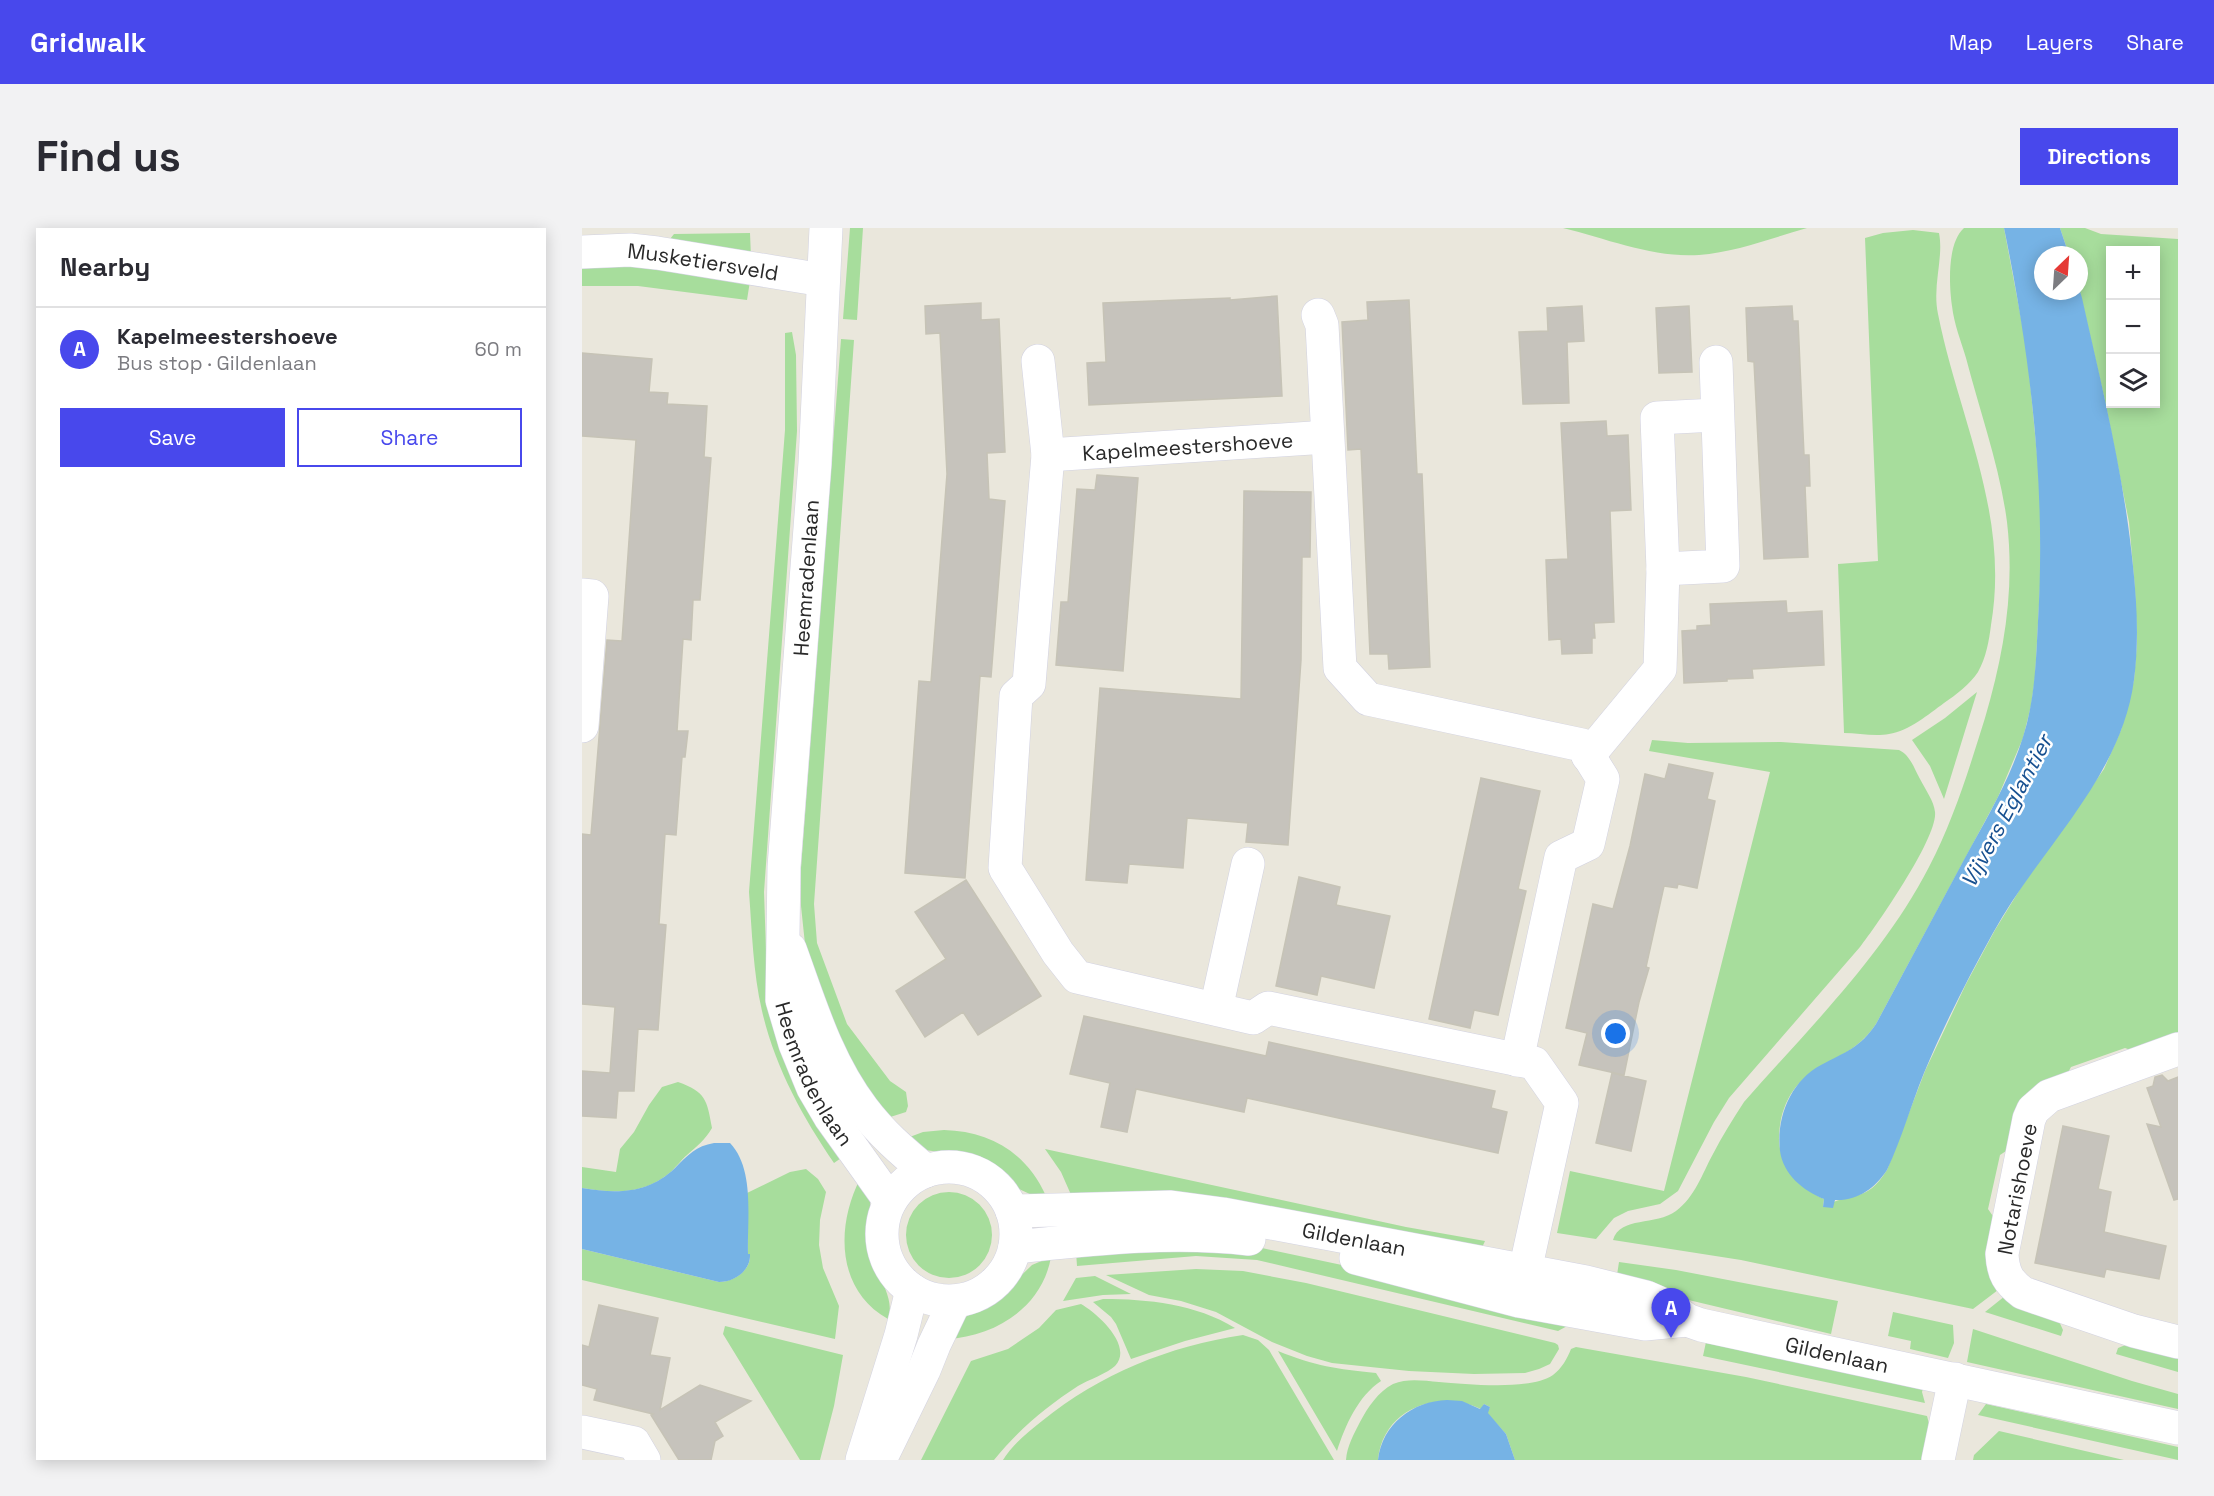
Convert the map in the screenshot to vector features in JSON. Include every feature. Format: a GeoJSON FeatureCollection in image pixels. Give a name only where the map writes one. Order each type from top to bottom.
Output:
{"type":"FeatureCollection","features":[{"type":"Feature","properties":{"kind":"street"},"geometry":{"type":"LineString","coordinates":[[582,230],[591,228]]}},
{"type":"Feature","properties":{"kind":"street","name":"Heemradenlaan"},"geometry":{"type":"LineString","coordinates":[[826,228],[814,463],[784,867],[782,1000],[806,1073],[830,1117],[890,1201]]}},
{"type":"Feature","properties":{"kind":"street","name":"Musketiersveld"},"geometry":{"type":"LineString","coordinates":[[582,252],[630,250],[657,253],[823,279]]}},
{"type":"Feature","properties":{"kind":"street"},"geometry":{"type":"LineString","coordinates":[[1318,315],[1322,325],[1340,668],[1368,699],[1582,746],[1603,779],[1588,844],[1561,856],[1516,1060]]}},
{"type":"Feature","properties":{"kind":"street"},"geometry":{"type":"LineString","coordinates":[[1038,361],[1048,455],[1029,684],[1016,696],[1005,868],[1058,952],[1077,977],[1253,1017],[1269,1008],[1534,1064],[1562,1104],[1519,1301]]}},
{"type":"Feature","properties":{"kind":"street"},"geometry":{"type":"LineString","coordinates":[[1663,569],[1723,566],[1716,415],[1716,362]]}},
{"type":"Feature","properties":{"kind":"street"},"geometry":{"type":"LineString","coordinates":[[1588,756],[1660,669],[1663,569],[1657,418],[1716,415]]}},
{"type":"Feature","properties":{"kind":"street","name":"Kapelmeestershoeve"},"geometry":{"type":"LineString","coordinates":[[1048,455],[1327,437]]}},
{"type":"Feature","properties":{"kind":"street"},"geometry":{"type":"LineString","coordinates":[[582,595],[592,596],[582,726]]}},
{"type":"Feature","properties":{"kind":"street"},"geometry":{"type":"LineString","coordinates":[[1216,1009],[1248,864]]}},
{"type":"Feature","properties":{"kind":"street","name":"Heemradenlaan"},"geometry":{"type":"LineString","coordinates":[[783,928],[823,1039],[845,1083],[863,1110],[882,1132],[926,1171]]}},
{"type":"Feature","properties":{"kind":"street","name":"Notarishoeve"},"geometry":{"type":"LineString","coordinates":[[2178,1049],[2049,1096],[2033,1110],[2029,1119],[2002,1254],[2006,1277],[2023,1293],[2123,1328],[2178,1342]]}},
{"type":"Feature","properties":{"kind":"street"},"geometry":{"type":"LineString","coordinates":[[943,1167],[960,1168],[977,1173],[992,1183],[1004,1196],[1012,1211],[1016,1229],[1015,1247],[1009,1263],[1000,1278],[972,1298],[955,1301],[932,1300],[912,1290],[897,1277],[886,1259],[882,1240],[883,1220],[890,1201],[905,1183],[926,1171],[943,1167]]}},
{"type":"Feature","properties":{"kind":"street","name":"Gildenlaan"},"geometry":{"type":"LineString","coordinates":[[1012,1211],[1171,1207],[1247,1218],[1586,1282],[1646,1297],[1669,1307],[1687,1320]]}},
{"type":"Feature","properties":{"kind":"street","name":"Gildenlaan"},"geometry":{"type":"LineString","coordinates":[[1015,1247],[1126,1236],[1209,1234],[1274,1241],[1342,1255],[1519,1301],[1645,1324],[1687,1320],[2178,1428]]}},
{"type":"Feature","properties":{"kind":"street"},"geometry":{"type":"LineString","coordinates":[[862,1460],[901,1335],[912,1290]]}},
{"type":"Feature","properties":{"kind":"street"},"geometry":{"type":"LineString","coordinates":[[880,1460],[955,1301]]}},
{"type":"Feature","properties":{"kind":"street"},"geometry":{"type":"LineString","coordinates":[[1938,1460],[1955,1379]]}},
{"type":"Feature","properties":{"kind":"street"},"geometry":{"type":"LineString","coordinates":[[582,1432],[634,1443],[644,1460]]}},
{"type":"Feature","properties":{"kind":"green space"},"geometry":{"type":"Polygon","coordinates":[[[850,228],[863,228],[857,320],[843,319],[850,228]]]}},
{"type":"Feature","properties":{"kind":"green space"},"geometry":{"type":"Polygon","coordinates":[[[1563,228],[1807,228],[1727,251],[1682,255],[1648,251],[1563,228]]]}},
{"type":"Feature","properties":{"kind":"green space"},"geometry":{"type":"Polygon","coordinates":[[[1964,228],[2004,228],[2027,350],[2040,486],[2041,568],[2035,678],[2023,738],[1998,797],[1876,1024],[1850,1050],[1807,1076],[1786,1103],[1780,1125],[1781,1151],[1785,1160],[1804,1184],[1824,1199],[1823,1207],[1872,1188],[1887,1170],[1925,1071],[1966,984],[2022,886],[2104,769],[2121,730],[2134,680],[2137,643],[2135,589],[2129,522],[2106,408],[2160,408],[2160,246],[2106,246],[2106,406],[2082,300],[2088,300],[2088,246],[2066,246],[2060,228],[2085,228],[2101,234],[2178,239],[2178,1039],[2139,1053],[2125,1048],[2071,1067],[2064,1080],[2012,1147],[2000,1155],[1988,1209],[1997,1222],[1998,1290],[1973,1309],[1741,1260],[1613,1240],[1623,1227],[1668,1216],[1688,1199],[1744,1102],[1844,990],[1911,900],[1938,849],[1967,775],[1998,670],[2009,597],[2010,572],[2007,522],[2000,481],[1953,313],[1950,265],[1955,244],[1964,228]]]}},
{"type":"Feature","properties":{"kind":"green space"},"geometry":{"type":"Polygon","coordinates":[[[1913,230],[1939,233],[1940,252],[1936,293],[1938,314],[1980,467],[1994,544],[1995,584],[1990,631],[1981,667],[1975,676],[1958,693],[1925,717],[1911,726],[1884,735],[1844,733],[1838,564],[1878,561],[1865,238],[1883,233],[1913,230]]]}},
{"type":"Feature","properties":{"kind":"green space"},"geometry":{"type":"Polygon","coordinates":[[[750,233],[751,257],[670,239],[674,234],[750,233]]]}},
{"type":"Feature","properties":{"kind":"green space"},"geometry":{"type":"Polygon","coordinates":[[[602,262],[750,281],[747,300],[638,286],[582,286],[582,263],[602,262]]]}},
{"type":"Feature","properties":{"kind":"green space"},"geometry":{"type":"Polygon","coordinates":[[[792,332],[796,355],[797,431],[764,892],[766,950],[774,1008],[844,1156],[834,1163],[791,1090],[774,1052],[762,1011],[757,981],[749,892],[785,430],[785,333],[792,332]]]}},
{"type":"Feature","properties":{"kind":"green space"},"geometry":{"type":"Polygon","coordinates":[[[841,339],[854,340],[814,904],[817,943],[847,1024],[890,1081],[906,1092],[908,1106],[906,1112],[884,1119],[830,1032],[805,944],[801,906],[801,867],[841,339]]]}},
{"type":"Feature","properties":{"kind":"green space"},"geometry":{"type":"Polygon","coordinates":[[[1977,692],[1944,799],[1930,766],[1912,740],[1945,718],[1977,692]]]}},
{"type":"Feature","properties":{"kind":"green space"},"geometry":{"type":"Polygon","coordinates":[[[1652,740],[1688,743],[1781,742],[1899,750],[1911,762],[1931,799],[1935,812],[1927,841],[1905,881],[1879,920],[1860,947],[1729,1098],[1678,1191],[1660,1204],[1628,1211],[1614,1218],[1596,1239],[1557,1233],[1570,1171],[1664,1191],[1770,772],[1649,751],[1652,740]]]}},
{"type":"Feature","properties":{"kind":"green space"},"geometry":{"type":"Polygon","coordinates":[[[678,1082],[694,1089],[704,1098],[712,1128],[704,1139],[670,1173],[657,1182],[626,1191],[582,1188],[582,1167],[616,1172],[620,1149],[634,1132],[649,1105],[662,1087],[678,1082]]]}},
{"type":"Feature","properties":{"kind":"green space"},"geometry":{"type":"Polygon","coordinates":[[[944,1130],[977,1135],[1005,1147],[1029,1168],[1046,1196],[1034,1196],[1019,1189],[984,1161],[962,1155],[925,1150],[907,1138],[923,1132],[944,1130]]]}},
{"type":"Feature","properties":{"kind":"green space"},"geometry":{"type":"Polygon","coordinates":[[[1045,1149],[1406,1227],[1485,1241],[1480,1252],[1072,1197],[1061,1172],[1045,1149]]]}},
{"type":"Feature","properties":{"kind":"green space"},"geometry":{"type":"Polygon","coordinates":[[[806,1169],[818,1179],[826,1192],[820,1220],[819,1245],[823,1268],[839,1306],[835,1339],[582,1280],[582,1249],[719,1282],[730,1280],[745,1270],[750,1260],[747,1193],[790,1172],[806,1169]]]}},
{"type":"Feature","properties":{"kind":"green space"},"geometry":{"type":"Polygon","coordinates":[[[860,1179],[869,1195],[870,1252],[887,1294],[890,1311],[888,1319],[871,1307],[858,1292],[850,1274],[846,1256],[847,1217],[860,1179]]]}},
{"type":"Feature","properties":{"kind":"green space"},"geometry":{"type":"Polygon","coordinates":[[[949,1192],[973,1199],[985,1211],[992,1235],[985,1259],[973,1271],[949,1278],[925,1271],[913,1259],[906,1235],[913,1211],[925,1199],[949,1192]]]}},
{"type":"Feature","properties":{"kind":"green space"},"geometry":{"type":"Polygon","coordinates":[[[1262,1248],[1356,1268],[1569,1325],[1558,1331],[1257,1260],[1196,1256],[1077,1266],[1076,1252],[1262,1248]]]}},
{"type":"Feature","properties":{"kind":"green space"},"geometry":{"type":"Polygon","coordinates":[[[1051,1257],[1038,1291],[1014,1316],[982,1332],[947,1339],[960,1320],[996,1300],[1032,1265],[1051,1257]]]}},
{"type":"Feature","properties":{"kind":"green space"},"geometry":{"type":"Polygon","coordinates":[[[1619,1262],[1676,1270],[1838,1301],[1831,1334],[1676,1297],[1617,1275],[1619,1262]]]}},
{"type":"Feature","properties":{"kind":"green space"},"geometry":{"type":"Polygon","coordinates":[[[1196,1269],[1243,1271],[1306,1283],[1555,1343],[1559,1349],[1550,1364],[1525,1373],[1474,1374],[1409,1371],[1332,1363],[1272,1342],[1216,1312],[1181,1301],[1149,1295],[1106,1275],[1196,1269]]]}},
{"type":"Feature","properties":{"kind":"green space"},"geometry":{"type":"Polygon","coordinates":[[[1095,1276],[1131,1294],[1103,1295],[1063,1301],[1076,1278],[1095,1276]]]}},
{"type":"Feature","properties":{"kind":"green space"},"geometry":{"type":"Polygon","coordinates":[[[2005,1296],[2057,1317],[2063,1330],[2061,1336],[1985,1312],[2005,1296]]]}},
{"type":"Feature","properties":{"kind":"green space"},"geometry":{"type":"Polygon","coordinates":[[[1103,1299],[1171,1304],[1204,1313],[1235,1328],[1185,1341],[1131,1359],[1116,1324],[1093,1302],[1103,1299]]]}},
{"type":"Feature","properties":{"kind":"green space"},"geometry":{"type":"Polygon","coordinates":[[[1081,1304],[1104,1322],[1117,1340],[1120,1358],[1115,1366],[1078,1386],[1055,1402],[1012,1439],[994,1460],[921,1460],[971,1361],[1008,1349],[1039,1328],[1056,1310],[1081,1304]]]}},
{"type":"Feature","properties":{"kind":"green space"},"geometry":{"type":"Polygon","coordinates":[[[1893,1312],[1953,1325],[1954,1343],[1948,1358],[1910,1349],[1911,1341],[1888,1336],[1893,1312]]]}},
{"type":"Feature","properties":{"kind":"green space"},"geometry":{"type":"Polygon","coordinates":[[[725,1326],[843,1355],[834,1406],[820,1460],[800,1460],[723,1334],[725,1326]]]}},
{"type":"Feature","properties":{"kind":"green space"},"geometry":{"type":"Polygon","coordinates":[[[1973,1329],[2178,1394],[2178,1409],[1967,1362],[1973,1329]]]}},
{"type":"Feature","properties":{"kind":"green space"},"geometry":{"type":"Polygon","coordinates":[[[1243,1335],[1258,1340],[1269,1350],[1334,1460],[1003,1460],[1026,1434],[1087,1389],[1136,1364],[1162,1355],[1189,1346],[1243,1335]]]}},
{"type":"Feature","properties":{"kind":"green space"},"geometry":{"type":"Polygon","coordinates":[[[1706,1342],[1923,1389],[1925,1403],[1703,1356],[1706,1342]]]}},
{"type":"Feature","properties":{"kind":"green space"},"geometry":{"type":"Polygon","coordinates":[[[2133,1342],[2178,1353],[2178,1372],[2116,1354],[2118,1348],[2133,1342]]]}},
{"type":"Feature","properties":{"kind":"green space"},"geometry":{"type":"Polygon","coordinates":[[[1576,1347],[1746,1377],[1927,1416],[1931,1431],[1925,1460],[1515,1460],[1506,1434],[1487,1413],[1490,1407],[1484,1404],[1481,1409],[1464,1403],[1447,1401],[1415,1408],[1401,1416],[1390,1427],[1382,1442],[1378,1460],[1346,1460],[1351,1440],[1366,1411],[1378,1396],[1393,1384],[1416,1380],[1481,1385],[1529,1383],[1553,1375],[1564,1363],[1571,1349],[1576,1347]]]}},
{"type":"Feature","properties":{"kind":"green space"},"geometry":{"type":"Polygon","coordinates":[[[1278,1351],[1326,1366],[1376,1373],[1381,1381],[1359,1403],[1348,1422],[1337,1451],[1278,1351]]]}},
{"type":"Feature","properties":{"kind":"green space"},"geometry":{"type":"Polygon","coordinates":[[[1986,1404],[2178,1447],[2178,1460],[1978,1415],[1986,1404]]]}},
{"type":"Feature","properties":{"kind":"green space"},"geometry":{"type":"Polygon","coordinates":[[[1999,1431],[2124,1460],[1973,1460],[1974,1455],[1999,1431]]]}},
{"type":"Feature","properties":{"kind":"water","name":"Vijvers Eglantier"},"geometry":{"type":"Polygon","coordinates":[[[2004,228],[2060,228],[2066,246],[2034,246],[2034,300],[2082,300],[2112,431],[2129,532],[2137,623],[2134,680],[2126,716],[2113,749],[2096,781],[2012,902],[1957,1002],[1924,1073],[1887,1170],[1865,1192],[1851,1198],[1835,1200],[1833,1208],[1823,1207],[1824,1199],[1795,1181],[1785,1167],[1779,1138],[1783,1113],[1801,1080],[1821,1065],[1858,1044],[1876,1024],[1998,798],[2018,753],[2030,709],[2036,665],[2040,521],[2029,375],[2004,228]]]}},
{"type":"Feature","properties":{"kind":"water"},"geometry":{"type":"Polygon","coordinates":[[[714,1143],[730,1143],[738,1154],[746,1181],[750,1260],[741,1274],[731,1280],[719,1282],[582,1249],[582,1188],[620,1191],[643,1187],[665,1177],[697,1149],[714,1143]]]}},
{"type":"Feature","properties":{"kind":"water"},"geometry":{"type":"Polygon","coordinates":[[[1447,1400],[1462,1401],[1480,1409],[1484,1404],[1490,1407],[1488,1413],[1506,1434],[1515,1460],[1378,1460],[1386,1436],[1401,1417],[1422,1405],[1447,1400]]]}},
{"type":"Feature","properties":{"kind":"building"},"geometry":{"type":"Polygon","coordinates":[[[1277,296],[1282,396],[1089,405],[1087,363],[1106,362],[1103,303],[1230,298],[1230,300],[1277,296]]]}},
{"type":"Feature","properties":{"kind":"building"},"geometry":{"type":"Polygon","coordinates":[[[1409,300],[1417,474],[1422,474],[1430,667],[1389,669],[1388,654],[1370,654],[1361,449],[1348,450],[1342,322],[1368,320],[1367,302],[1409,300]]]}},
{"type":"Feature","properties":{"kind":"building"},"geometry":{"type":"Polygon","coordinates":[[[981,303],[981,320],[999,319],[1005,452],[987,453],[989,499],[1005,501],[991,677],[980,676],[965,878],[905,873],[919,681],[931,682],[947,474],[940,333],[926,334],[925,306],[981,303]]]}},
{"type":"Feature","properties":{"kind":"building"},"geometry":{"type":"Polygon","coordinates":[[[1582,306],[1584,341],[1567,342],[1569,403],[1523,404],[1519,332],[1548,331],[1547,308],[1582,306]]]}},
{"type":"Feature","properties":{"kind":"building"},"geometry":{"type":"Polygon","coordinates":[[[1689,306],[1692,372],[1659,373],[1656,308],[1689,306]]]}},
{"type":"Feature","properties":{"kind":"building"},"geometry":{"type":"Polygon","coordinates":[[[1792,306],[1793,321],[1798,321],[1804,455],[1809,455],[1810,486],[1805,486],[1808,557],[1764,559],[1754,362],[1748,361],[1746,308],[1792,306]]]}},
{"type":"Feature","properties":{"kind":"building"},"geometry":{"type":"Polygon","coordinates":[[[582,353],[652,359],[649,392],[668,393],[667,404],[707,406],[704,457],[711,458],[700,600],[693,600],[691,640],[683,639],[677,731],[688,731],[685,757],[682,757],[676,835],[665,834],[659,924],[666,925],[658,1030],[638,1029],[634,1091],[618,1091],[616,1118],[582,1116],[582,1071],[610,1073],[615,1007],[582,1004],[582,834],[591,835],[607,640],[622,641],[636,440],[582,436],[582,353]]]}},
{"type":"Feature","properties":{"kind":"building"},"geometry":{"type":"Polygon","coordinates":[[[1606,421],[1607,436],[1628,435],[1631,510],[1610,511],[1614,622],[1594,623],[1595,638],[1592,638],[1592,653],[1562,654],[1561,639],[1549,640],[1546,560],[1568,559],[1561,423],[1606,421]]]}},
{"type":"Feature","properties":{"kind":"building"},"geometry":{"type":"Polygon","coordinates":[[[1097,475],[1138,478],[1123,671],[1056,665],[1061,602],[1068,602],[1077,489],[1095,490],[1097,475]]]}},
{"type":"Feature","properties":{"kind":"building"},"geometry":{"type":"Polygon","coordinates":[[[1244,491],[1311,492],[1310,557],[1302,557],[1301,660],[1288,845],[1246,842],[1248,823],[1187,818],[1183,868],[1129,864],[1127,883],[1086,880],[1100,688],[1241,699],[1244,491]]]}},
{"type":"Feature","properties":{"kind":"building"},"geometry":{"type":"Polygon","coordinates":[[[1786,601],[1787,613],[1822,611],[1824,665],[1752,669],[1753,678],[1684,683],[1682,631],[1697,630],[1697,626],[1711,625],[1710,604],[1786,601]]]}},
{"type":"Feature","properties":{"kind":"building"},"geometry":{"type":"Polygon","coordinates":[[[1669,764],[1713,773],[1707,799],[1715,801],[1697,888],[1678,884],[1677,888],[1664,886],[1646,967],[1649,968],[1639,1002],[1624,1075],[1579,1065],[1587,1033],[1566,1028],[1593,904],[1613,909],[1630,846],[1645,774],[1665,779],[1669,764]]]}},
{"type":"Feature","properties":{"kind":"building"},"geometry":{"type":"Polygon","coordinates":[[[1481,778],[1540,791],[1518,889],[1526,891],[1498,1015],[1474,1010],[1470,1028],[1429,1019],[1481,778]]]}},
{"type":"Feature","properties":{"kind":"building"},"geometry":{"type":"Polygon","coordinates":[[[1299,877],[1340,887],[1336,905],[1390,916],[1374,988],[1321,976],[1317,995],[1276,986],[1299,877]]]}},
{"type":"Feature","properties":{"kind":"building"},"geometry":{"type":"Polygon","coordinates":[[[966,880],[1041,996],[978,1035],[963,1012],[925,1037],[896,991],[946,959],[915,912],[966,880]]]}},
{"type":"Feature","properties":{"kind":"building"},"geometry":{"type":"Polygon","coordinates":[[[1084,1016],[1266,1056],[1269,1042],[1495,1091],[1491,1108],[1507,1112],[1498,1153],[1247,1098],[1244,1112],[1136,1089],[1127,1132],[1101,1127],[1110,1083],[1070,1074],[1084,1016]]]}},
{"type":"Feature","properties":{"kind":"building"},"geometry":{"type":"Polygon","coordinates":[[[1612,1073],[1646,1081],[1631,1151],[1596,1143],[1612,1073]]]}},
{"type":"Feature","properties":{"kind":"building"},"geometry":{"type":"Polygon","coordinates":[[[2162,1075],[2168,1081],[2178,1077],[2178,1199],[2174,1200],[2147,1124],[2161,1127],[2147,1088],[2153,1086],[2155,1077],[2162,1075]]]}},
{"type":"Feature","properties":{"kind":"building"},"geometry":{"type":"Polygon","coordinates":[[[2063,1126],[2109,1136],[2098,1189],[2111,1192],[2104,1232],[2166,1246],[2159,1279],[2106,1269],[2104,1277],[2035,1263],[2063,1126]]]}},
{"type":"Feature","properties":{"kind":"building"},"geometry":{"type":"Polygon","coordinates":[[[599,1305],[658,1318],[650,1355],[670,1358],[660,1410],[700,1385],[751,1401],[715,1422],[723,1436],[715,1441],[711,1460],[679,1460],[651,1415],[653,1414],[594,1400],[597,1389],[582,1385],[582,1345],[589,1347],[599,1305]]]}},
{"type":"Feature","properties":{"kind":"place","name":"Kapelmeestershoeve"},"geometry":{"type":"Point","coordinates":[1671,1338]}}]}
